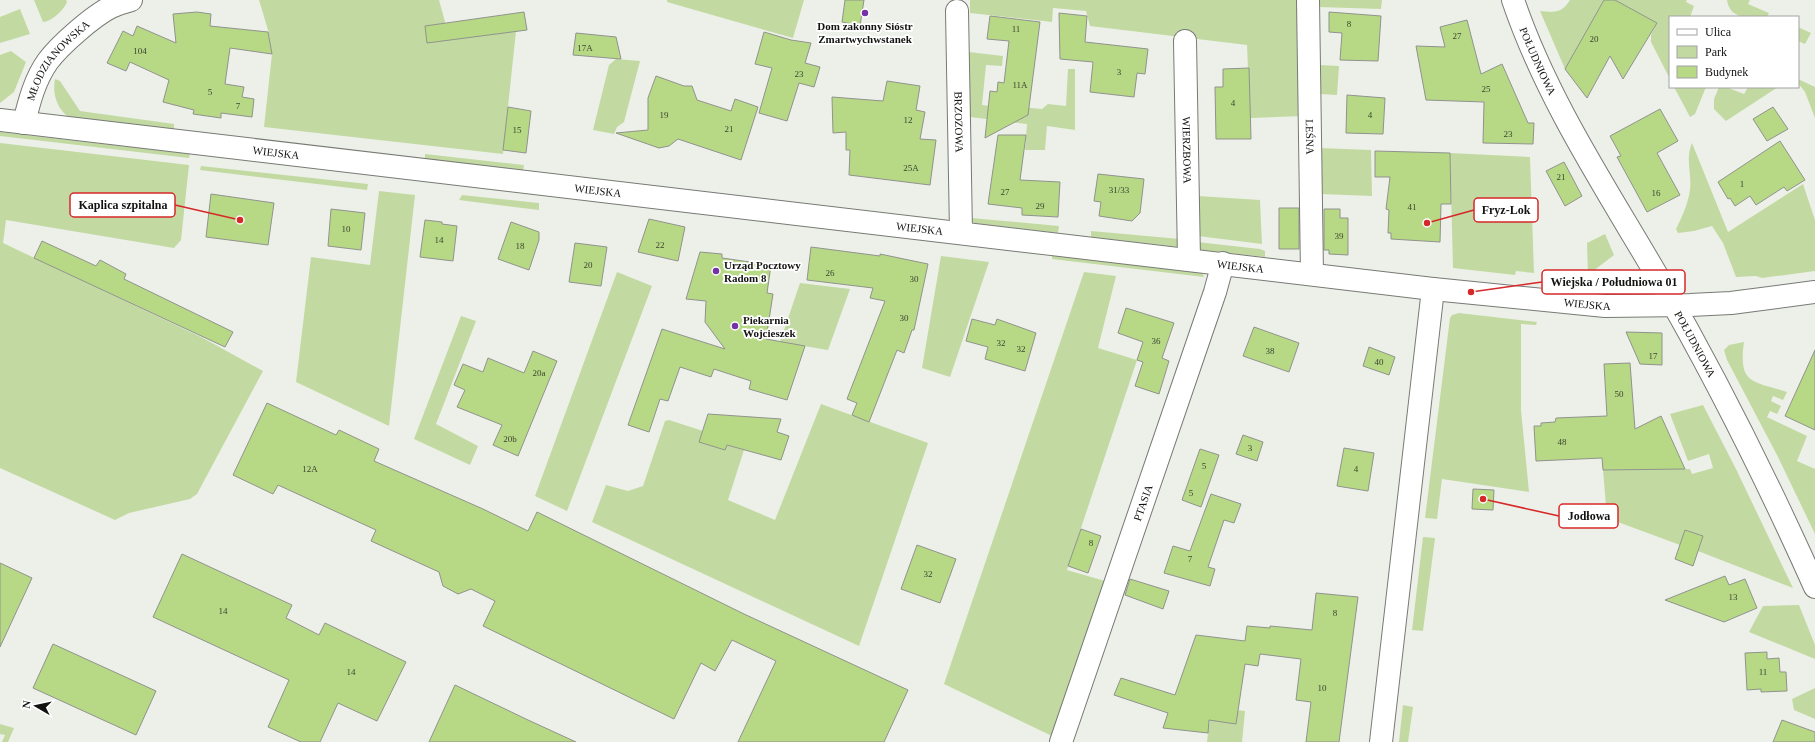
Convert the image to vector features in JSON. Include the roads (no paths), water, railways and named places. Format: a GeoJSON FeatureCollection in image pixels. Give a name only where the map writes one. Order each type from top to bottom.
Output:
{"type":"FeatureCollection","features":[{"type":"Feature","properties":{"kind":"street","name":"MŁODZIANOWSKA"},"geometry":{"type":"LineString","coordinates":[[24,124],[35,85],[48,61],[65,42],[93,20],[110,8],[131,0]]}},
{"type":"Feature","properties":{"kind":"street","name":"LEŚNA"},"geometry":{"type":"LineString","coordinates":[[1308,0],[1312,274]]}},
{"type":"Feature","properties":{"kind":"street","name":"POŁUDNIOWA"},"geometry":{"type":"LineString","coordinates":[[1514,0],[1528,38],[1558,105],[1590,163],[1674,306],[1756,462],[1815,587]]}},
{"type":"Feature","properties":{"kind":"street","name":"BRZOZOWA"},"geometry":{"type":"LineString","coordinates":[[957,11],[961,232]]}},
{"type":"Feature","properties":{"kind":"street","name":"WIERZBOWA"},"geometry":{"type":"LineString","coordinates":[[1185,41],[1190,259]]}},
{"type":"Feature","properties":{"kind":"street"},"geometry":{"type":"LineString","coordinates":[[0,120],[24,124]]}},
{"type":"Feature","properties":{"kind":"street","name":"WIEJSKA"},"geometry":{"type":"LineString","coordinates":[[24,124],[1433,288],[1605,306],[1674,306],[1731,302],[1815,292]]}},
{"type":"Feature","properties":{"kind":"street","name":"PTASIA"},"geometry":{"type":"LineString","coordinates":[[1061,742],[1215,292],[1223,263]]}},
{"type":"Feature","properties":{"kind":"street"},"geometry":{"type":"LineString","coordinates":[[1381,742],[1433,288]]}},
{"type":"Feature","properties":{"kind":"place","name":"Dom zakonny Sióstr Zmartwychwstanek"},"geometry":{"type":"Point","coordinates":[865,13]}},
{"type":"Feature","properties":{"kind":"place","name":"Kaplica szpitalna"},"geometry":{"type":"Point","coordinates":[240,220]}},
{"type":"Feature","properties":{"kind":"place","name":"Fryz-Lok"},"geometry":{"type":"Point","coordinates":[1427,223]}},
{"type":"Feature","properties":{"kind":"place","name":"Urząd Pocztowy Radom 8"},"geometry":{"type":"Point","coordinates":[716,271]}},
{"type":"Feature","properties":{"kind":"place","name":"Wiejska / Południowa 01"},"geometry":{"type":"Point","coordinates":[1471,292]}},
{"type":"Feature","properties":{"kind":"place","name":"Piekarnia Wojcieszek"},"geometry":{"type":"Point","coordinates":[735,326]}},
{"type":"Feature","properties":{"kind":"place","name":"Jodłowa"},"geometry":{"type":"Point","coordinates":[1483,499]}}]}
